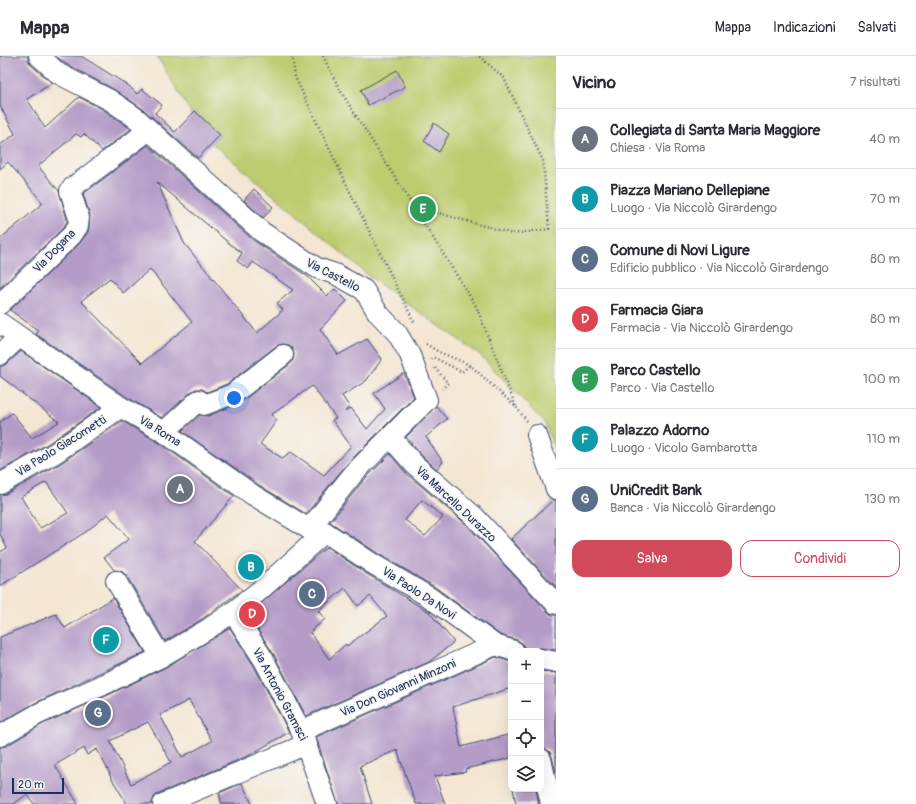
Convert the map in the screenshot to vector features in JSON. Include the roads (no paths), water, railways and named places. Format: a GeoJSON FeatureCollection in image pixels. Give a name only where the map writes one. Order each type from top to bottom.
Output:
{"type":"FeatureCollection","features":[{"type":"Feature","properties":{"kind":"street","name":"Via Castello"},"geometry":{"type":"LineString","coordinates":[[39,56],[59,74],[110,100],[136,118],[262,232],[317,268],[335,274],[364,290],[378,313],[397,333],[410,355],[427,400],[390,437]]}},
{"type":"Feature","properties":{"kind":"street","name":"Via Dogana"},"geometry":{"type":"LineString","coordinates":[[0,304],[72,235],[78,226],[79,218],[76,205],[70,191],[73,187],[149,130]]}},
{"type":"Feature","properties":{"kind":"street","name":"Via Roma"},"geometry":{"type":"LineString","coordinates":[[0,324],[121,407],[164,432],[253,494],[317,530]]}},
{"type":"Feature","properties":{"kind":"street"},"geometry":{"type":"LineString","coordinates":[[0,355],[19,336]]}},
{"type":"Feature","properties":{"kind":"street"},"geometry":{"type":"LineString","coordinates":[[164,432],[199,400],[204,405],[233,394],[283,355]]}},
{"type":"Feature","properties":{"kind":"street","name":"Via Paolo Giacometti"},"geometry":{"type":"LineString","coordinates":[[0,484],[55,453],[121,407]]}},
{"type":"Feature","properties":{"kind":"street"},"geometry":{"type":"LineString","coordinates":[[537,435],[556,489]]}},
{"type":"Feature","properties":{"kind":"street"},"geometry":{"type":"LineString","coordinates":[[0,736],[38,714],[161,657],[233,612],[259,590],[317,530],[354,474],[390,437]]}},
{"type":"Feature","properties":{"kind":"street","name":"Via Marcello Durazzo"},"geometry":{"type":"LineString","coordinates":[[390,437],[415,466],[475,518],[556,604]]}},
{"type":"Feature","properties":{"kind":"street","name":"Via Paolo Da Novi"},"geometry":{"type":"LineString","coordinates":[[317,530],[429,597],[495,645],[508,649]]}},
{"type":"Feature","properties":{"kind":"street"},"geometry":{"type":"LineString","coordinates":[[116,581],[161,657]]}},
{"type":"Feature","properties":{"kind":"street","name":"Via Antonio Gramsci"},"geometry":{"type":"LineString","coordinates":[[233,612],[264,660],[304,738],[327,804]]}},
{"type":"Feature","properties":{"kind":"street","name":"Via Don Giovanni Minzoni"},"geometry":{"type":"LineString","coordinates":[[163,804],[304,738],[495,645]]}},
{"type":"Feature","properties":{"kind":"street"},"geometry":{"type":"LineString","coordinates":[[544,660],[556,662]]}},
{"type":"Feature","properties":{"kind":"street"},"geometry":{"type":"LineString","coordinates":[[544,772],[551,804]]}},
{"type":"Feature","properties":{"kind":"place","name":"Parco Castello"},"geometry":{"type":"Point","coordinates":[423,209]}},
{"type":"Feature","properties":{"kind":"place","name":"Collegiata di Santa Maria Maggiore"},"geometry":{"type":"Point","coordinates":[180,489]}},
{"type":"Feature","properties":{"kind":"place","name":"Piazza Mariano Dellepiane"},"geometry":{"type":"Point","coordinates":[251,567]}},
{"type":"Feature","properties":{"kind":"place","name":"Comune di Novi Ligure"},"geometry":{"type":"Point","coordinates":[312,594]}},
{"type":"Feature","properties":{"kind":"place","name":"Farmacia Giara"},"geometry":{"type":"Point","coordinates":[252,614]}},
{"type":"Feature","properties":{"kind":"place","name":"Palazzo Adorno"},"geometry":{"type":"Point","coordinates":[106,640]}},
{"type":"Feature","properties":{"kind":"place","name":"UniCredit Bank"},"geometry":{"type":"Point","coordinates":[98,713]}}]}
